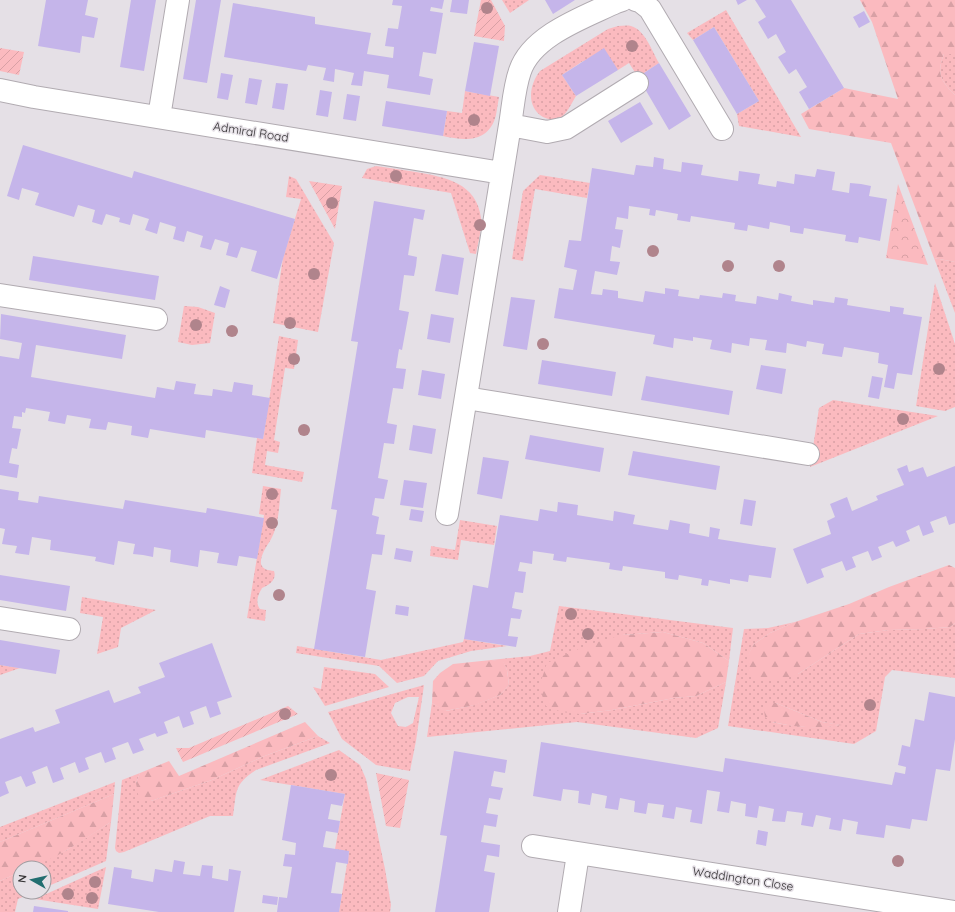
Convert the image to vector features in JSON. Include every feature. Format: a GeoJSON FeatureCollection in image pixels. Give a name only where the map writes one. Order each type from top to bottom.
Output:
{"type":"FeatureCollection","features":[{"type":"Feature","properties":{"kind":"street"},"geometry":{"type":"LineString","coordinates":[[159,117],[178,0]]}},
{"type":"Feature","properties":{"kind":"street"},"geometry":{"type":"LineString","coordinates":[[447,514],[516,86],[521,69],[529,55],[542,42],[558,30],[622,0]]}},
{"type":"Feature","properties":{"kind":"street"},"geometry":{"type":"LineString","coordinates":[[636,0],[640,1],[650,9],[722,129]]}},
{"type":"Feature","properties":{"kind":"street"},"geometry":{"type":"LineString","coordinates":[[510,125],[547,132],[566,128],[637,83]]}},
{"type":"Feature","properties":{"kind":"street","name":"Admiral Road"},"geometry":{"type":"LineString","coordinates":[[0,90],[34,97],[502,173]]}},
{"type":"Feature","properties":{"kind":"street"},"geometry":{"type":"LineString","coordinates":[[0,295],[156,319]]}},
{"type":"Feature","properties":{"kind":"street"},"geometry":{"type":"LineString","coordinates":[[466,398],[808,454]]}},
{"type":"Feature","properties":{"kind":"street"},"geometry":{"type":"LineString","coordinates":[[0,618],[69,629]]}},
{"type":"Feature","properties":{"kind":"street","name":"Waddington Close"},"geometry":{"type":"LineString","coordinates":[[533,846],[954,912]]}},
{"type":"Feature","properties":{"kind":"street"},"geometry":{"type":"LineString","coordinates":[[569,912],[578,854]]}},
{"type":"Feature","properties":{"kind":"green space"},"geometry":{"type":"Polygon","coordinates":[[[481,0],[491,0],[505,26],[504,41],[474,36],[481,0]]]}},
{"type":"Feature","properties":{"kind":"green space"},"geometry":{"type":"Polygon","coordinates":[[[502,0],[529,0],[510,13],[502,0]]]}},
{"type":"Feature","properties":{"kind":"green space"},"geometry":{"type":"Polygon","coordinates":[[[860,0],[955,0],[955,54],[944,54],[940,72],[946,86],[955,95],[955,262],[934,258],[891,143],[809,129],[801,114],[844,88],[898,99],[872,22],[860,0]]]}},
{"type":"Feature","properties":{"kind":"green space"},"geometry":{"type":"Polygon","coordinates":[[[726,10],[801,137],[739,126],[737,114],[759,101],[714,27],[693,40],[687,33],[726,10]]]}},
{"type":"Feature","properties":{"kind":"green space"},"geometry":{"type":"Polygon","coordinates":[[[618,26],[631,26],[636,28],[648,42],[659,63],[638,77],[629,63],[618,70],[583,61],[562,75],[576,96],[563,116],[556,120],[545,118],[538,113],[534,108],[531,96],[533,83],[540,71],[608,29],[618,26]]]}},
{"type":"Feature","properties":{"kind":"green space"},"geometry":{"type":"Polygon","coordinates":[[[0,48],[24,52],[19,75],[0,71],[0,48]]]}},
{"type":"Feature","properties":{"kind":"green space"},"geometry":{"type":"Polygon","coordinates":[[[944,54],[955,54],[955,95],[946,86],[941,77],[940,67],[944,54]]]}},
{"type":"Feature","properties":{"kind":"green space"},"geometry":{"type":"Polygon","coordinates":[[[465,91],[499,97],[493,124],[488,131],[475,138],[460,139],[443,136],[447,111],[462,113],[465,91]]]}},
{"type":"Feature","properties":{"kind":"green space"},"geometry":{"type":"Polygon","coordinates":[[[376,166],[438,176],[466,189],[478,206],[481,218],[476,254],[470,253],[451,193],[362,178],[367,169],[376,166]]]}},
{"type":"Feature","properties":{"kind":"green space"},"geometry":{"type":"Polygon","coordinates":[[[540,175],[590,183],[587,198],[535,189],[523,261],[512,259],[523,191],[540,175]]]}},
{"type":"Feature","properties":{"kind":"green space"},"geometry":{"type":"Polygon","coordinates":[[[289,176],[296,179],[334,243],[318,332],[273,323],[283,258],[301,199],[286,197],[289,176]]]}},
{"type":"Feature","properties":{"kind":"green space"},"geometry":{"type":"Polygon","coordinates":[[[309,181],[342,186],[335,229],[309,181]]]}},
{"type":"Feature","properties":{"kind":"green space"},"geometry":{"type":"Polygon","coordinates":[[[898,184],[928,265],[886,258],[898,184]]]}},
{"type":"Feature","properties":{"kind":"green space"},"geometry":{"type":"Polygon","coordinates":[[[934,258],[955,262],[955,313],[934,258]]]}},
{"type":"Feature","properties":{"kind":"green space"},"geometry":{"type":"Polygon","coordinates":[[[935,283],[955,344],[955,407],[945,411],[916,406],[935,283]]]}},
{"type":"Feature","properties":{"kind":"green space"},"geometry":{"type":"Polygon","coordinates":[[[184,306],[198,307],[215,313],[210,343],[192,345],[178,342],[184,306]]]}},
{"type":"Feature","properties":{"kind":"green space"},"geometry":{"type":"Polygon","coordinates":[[[279,336],[298,340],[294,369],[285,368],[274,440],[280,442],[278,453],[267,451],[265,465],[304,472],[302,482],[252,473],[257,438],[263,439],[279,336]]]}},
{"type":"Feature","properties":{"kind":"green space"},"geometry":{"type":"Polygon","coordinates":[[[833,400],[938,416],[810,467],[819,408],[833,400]]]}},
{"type":"Feature","properties":{"kind":"green space"},"geometry":{"type":"Polygon","coordinates":[[[263,486],[281,489],[275,529],[261,558],[261,564],[263,567],[274,571],[275,574],[272,582],[262,588],[259,593],[258,606],[260,609],[266,610],[265,621],[247,618],[264,515],[259,514],[263,486]]]}},
{"type":"Feature","properties":{"kind":"green space"},"geometry":{"type":"Polygon","coordinates":[[[460,520],[497,526],[494,545],[461,540],[458,560],[430,556],[431,546],[455,550],[460,520]]]}},
{"type":"Feature","properties":{"kind":"green space"},"geometry":{"type":"Polygon","coordinates":[[[949,565],[955,568],[955,623],[950,627],[889,630],[859,634],[798,674],[778,681],[759,680],[748,674],[748,655],[754,644],[770,633],[795,622],[849,604],[889,587],[949,565]]]}},
{"type":"Feature","properties":{"kind":"green space"},"geometry":{"type":"Polygon","coordinates":[[[82,597],[156,610],[121,628],[118,647],[97,654],[103,617],[80,613],[82,597]]]}},
{"type":"Feature","properties":{"kind":"green space"},"geometry":{"type":"Polygon","coordinates":[[[559,606],[733,628],[729,661],[703,643],[663,632],[622,635],[580,714],[612,710],[674,698],[696,696],[726,682],[718,728],[696,738],[577,722],[427,737],[432,703],[446,711],[474,705],[500,695],[509,685],[507,670],[503,662],[491,660],[530,656],[550,651],[559,606]]]}},
{"type":"Feature","properties":{"kind":"green space"},"geometry":{"type":"Polygon","coordinates":[[[795,622],[770,633],[754,644],[748,656],[798,674],[859,634],[889,630],[950,627],[955,623],[955,678],[892,670],[885,677],[876,731],[854,744],[728,726],[744,629],[768,628],[795,622]],[[776,703],[772,722],[806,727],[840,725],[822,722],[776,703]]]}},
{"type":"Feature","properties":{"kind":"green space"},"geometry":{"type":"Polygon","coordinates":[[[663,632],[703,643],[729,661],[726,682],[696,696],[674,698],[612,710],[580,714],[562,712],[546,706],[539,687],[547,663],[590,644],[622,635],[663,632]]]}},
{"type":"Feature","properties":{"kind":"green space"},"geometry":{"type":"Polygon","coordinates":[[[464,639],[507,646],[471,651],[438,661],[424,676],[397,683],[379,666],[296,653],[297,646],[381,660],[463,642],[464,639]]]}},
{"type":"Feature","properties":{"kind":"green space"},"geometry":{"type":"Polygon","coordinates":[[[491,660],[503,661],[507,670],[509,685],[500,695],[475,705],[445,711],[432,703],[433,681],[440,673],[453,664],[491,660]]]}},
{"type":"Feature","properties":{"kind":"green space"},"geometry":{"type":"Polygon","coordinates":[[[0,665],[20,668],[0,675],[0,665]]]}},
{"type":"Feature","properties":{"kind":"green space"},"geometry":{"type":"Polygon","coordinates":[[[324,667],[375,674],[389,687],[325,706],[313,687],[321,689],[324,667]]]}},
{"type":"Feature","properties":{"kind":"green space"},"geometry":{"type":"Polygon","coordinates":[[[424,685],[410,771],[376,765],[342,739],[328,712],[424,685]],[[408,697],[395,703],[391,713],[398,726],[406,727],[413,723],[419,697],[408,697]]]}},
{"type":"Feature","properties":{"kind":"green space"},"geometry":{"type":"Polygon","coordinates":[[[767,703],[776,703],[822,722],[842,725],[819,728],[793,726],[772,722],[765,717],[764,710],[767,703]]]}},
{"type":"Feature","properties":{"kind":"green space"},"geometry":{"type":"Polygon","coordinates":[[[288,706],[298,714],[183,762],[176,748],[189,748],[288,706]]]}},
{"type":"Feature","properties":{"kind":"green space"},"geometry":{"type":"Polygon","coordinates":[[[305,722],[318,736],[262,757],[212,780],[151,801],[139,799],[136,783],[140,773],[169,761],[179,776],[305,722]]]}},
{"type":"Feature","properties":{"kind":"green space"},"geometry":{"type":"Polygon","coordinates":[[[318,736],[330,743],[256,770],[243,780],[237,790],[233,816],[210,816],[124,852],[119,853],[116,851],[115,848],[122,780],[140,773],[136,783],[151,801],[212,780],[262,757],[318,736]]]}},
{"type":"Feature","properties":{"kind":"green space"},"geometry":{"type":"Polygon","coordinates":[[[339,750],[360,765],[366,779],[385,869],[391,905],[390,912],[339,912],[349,852],[335,849],[345,794],[260,780],[339,750]]]}},
{"type":"Feature","properties":{"kind":"green space"},"geometry":{"type":"Polygon","coordinates":[[[376,773],[409,780],[400,828],[386,826],[376,773]]]}},
{"type":"Feature","properties":{"kind":"green space"},"geometry":{"type":"Polygon","coordinates":[[[115,782],[114,794],[0,842],[0,827],[115,782]]]}},
{"type":"Feature","properties":{"kind":"green space"},"geometry":{"type":"Polygon","coordinates":[[[114,794],[111,822],[79,843],[48,860],[12,860],[12,876],[0,881],[0,842],[114,794]]]}},
{"type":"Feature","properties":{"kind":"green space"},"geometry":{"type":"Polygon","coordinates":[[[111,822],[106,861],[52,885],[52,860],[46,860],[67,850],[111,822]]]}},
{"type":"Feature","properties":{"kind":"green space"},"geometry":{"type":"Polygon","coordinates":[[[106,867],[98,909],[41,900],[52,900],[52,891],[106,867]]]}},
{"type":"Feature","properties":{"kind":"green space"},"geometry":{"type":"Polygon","coordinates":[[[12,876],[12,900],[18,900],[15,912],[0,912],[0,881],[12,876]]]}},
{"type":"Feature","properties":{"kind":"building"},"geometry":{"type":"Polygon","coordinates":[[[46,0],[88,0],[85,15],[98,18],[94,38],[82,36],[80,53],[38,46],[46,0]]]}},
{"type":"Feature","properties":{"kind":"building"},"geometry":{"type":"Polygon","coordinates":[[[131,0],[156,0],[144,71],[120,67],[131,0]]]}},
{"type":"Feature","properties":{"kind":"building"},"geometry":{"type":"Polygon","coordinates":[[[196,0],[221,0],[207,83],[183,79],[196,0]]]}},
{"type":"Feature","properties":{"kind":"building"},"geometry":{"type":"Polygon","coordinates":[[[393,0],[444,0],[442,9],[431,7],[430,11],[443,13],[436,54],[423,52],[419,76],[433,79],[430,95],[387,88],[389,75],[364,71],[362,86],[351,85],[354,73],[335,69],[334,82],[323,80],[326,68],[308,65],[306,71],[224,57],[233,3],[315,17],[315,24],[371,33],[367,54],[393,58],[394,47],[385,46],[388,28],[398,29],[402,6],[392,5],[393,0]]]}},
{"type":"Feature","properties":{"kind":"building"},"geometry":{"type":"Polygon","coordinates":[[[452,0],[469,0],[467,14],[450,12],[452,0]]]}},
{"type":"Feature","properties":{"kind":"building"},"geometry":{"type":"Polygon","coordinates":[[[545,0],[575,0],[553,14],[545,0]]]}},
{"type":"Feature","properties":{"kind":"building"},"geometry":{"type":"Polygon","coordinates":[[[736,0],[747,0],[738,5],[736,0]]]}},
{"type":"Feature","properties":{"kind":"building"},"geometry":{"type":"Polygon","coordinates":[[[755,0],[791,0],[844,88],[809,109],[799,92],[807,87],[796,69],[789,74],[778,57],[786,52],[776,34],[768,39],[758,22],[766,17],[755,0]]]}},
{"type":"Feature","properties":{"kind":"building"},"geometry":{"type":"Polygon","coordinates":[[[864,11],[870,22],[859,28],[853,17],[864,11]]]}},
{"type":"Feature","properties":{"kind":"building"},"geometry":{"type":"Polygon","coordinates":[[[714,27],[759,101],[737,114],[693,40],[714,27]]]}},
{"type":"Feature","properties":{"kind":"building"},"geometry":{"type":"Polygon","coordinates":[[[474,42],[499,46],[490,96],[465,91],[474,42]]]}},
{"type":"Feature","properties":{"kind":"building"},"geometry":{"type":"Polygon","coordinates":[[[604,48],[618,70],[576,96],[562,75],[604,48]]]}},
{"type":"Feature","properties":{"kind":"building"},"geometry":{"type":"Polygon","coordinates":[[[659,63],[691,116],[669,130],[638,77],[659,63]]]}},
{"type":"Feature","properties":{"kind":"building"},"geometry":{"type":"Polygon","coordinates":[[[221,73],[233,75],[228,100],[217,98],[221,73]]]}},
{"type":"Feature","properties":{"kind":"building"},"geometry":{"type":"Polygon","coordinates":[[[249,78],[262,80],[257,105],[245,103],[249,78]]]}},
{"type":"Feature","properties":{"kind":"building"},"geometry":{"type":"Polygon","coordinates":[[[276,83],[288,84],[284,110],[272,108],[276,83]]]}},
{"type":"Feature","properties":{"kind":"building"},"geometry":{"type":"Polygon","coordinates":[[[320,90],[332,92],[328,117],[316,115],[320,90]]]}},
{"type":"Feature","properties":{"kind":"building"},"geometry":{"type":"Polygon","coordinates":[[[347,94],[360,96],[356,121],[343,119],[347,94]]]}},
{"type":"Feature","properties":{"kind":"building"},"geometry":{"type":"Polygon","coordinates":[[[386,101],[447,111],[443,136],[382,126],[386,101]]]}},
{"type":"Feature","properties":{"kind":"building"},"geometry":{"type":"Polygon","coordinates":[[[640,102],[653,124],[621,143],[608,121],[640,102]]]}},
{"type":"Feature","properties":{"kind":"building"},"geometry":{"type":"Polygon","coordinates":[[[23,145],[132,178],[134,171],[295,219],[277,279],[251,271],[257,251],[241,247],[237,258],[226,255],[229,243],[215,239],[211,250],[200,247],[203,236],[187,231],[184,242],[173,239],[176,227],[160,222],[157,234],[145,230],[149,219],[133,214],[130,225],[119,222],[120,218],[106,214],[102,225],[92,222],[95,210],[78,205],[74,217],[35,205],[39,193],[22,188],[19,200],[7,196],[23,145]]]}},
{"type":"Feature","properties":{"kind":"building"},"geometry":{"type":"Polygon","coordinates":[[[654,157],[664,159],[663,169],[681,172],[682,162],[703,165],[701,175],[738,181],[739,171],[760,174],[758,184],[776,187],[777,181],[794,184],[795,174],[815,177],[817,169],[835,172],[832,190],[849,193],[850,183],[861,184],[871,186],[869,196],[887,199],[880,241],[859,237],[858,243],[845,241],[846,235],[804,228],[803,234],[790,232],[790,226],[770,222],[769,229],[748,225],[747,231],[734,229],[735,223],[691,216],[690,222],[677,220],[678,214],[656,210],[655,216],[649,215],[650,209],[629,206],[628,219],[617,217],[615,229],[623,230],[620,248],[612,246],[610,261],[620,262],[617,275],[595,271],[591,294],[602,295],[603,289],[618,291],[618,298],[643,302],[645,291],[665,294],[665,288],[679,290],[678,296],[699,299],[700,295],[722,298],[723,293],[736,295],[735,301],[756,304],[757,296],[778,300],[779,293],[792,296],[791,301],[813,305],[813,300],[834,303],[835,297],[848,299],[847,305],[890,312],[890,306],[904,308],[903,314],[922,317],[912,375],[897,373],[894,389],[884,387],[888,365],[878,363],[879,353],[844,347],[842,357],[822,354],[824,344],[807,341],[806,347],[787,343],[786,353],[765,350],[767,340],[750,338],[749,346],[732,343],[731,353],[710,349],[712,340],[693,337],[693,341],[674,338],[673,348],[653,344],[655,335],[554,318],[559,288],[573,290],[577,270],[564,267],[569,240],[581,241],[592,168],[634,175],[636,165],[653,167],[654,157]]]}},
{"type":"Feature","properties":{"kind":"building"},"geometry":{"type":"Polygon","coordinates":[[[374,201],[425,210],[423,220],[414,218],[408,255],[417,257],[416,266],[414,276],[404,275],[399,310],[409,312],[402,350],[399,349],[396,368],[406,369],[403,389],[393,388],[387,423],[397,425],[394,444],[384,443],[378,478],[388,480],[384,499],[375,498],[372,515],[379,517],[376,534],[385,535],[382,555],[372,554],[366,589],[376,591],[365,657],[314,649],[337,510],[331,509],[358,342],[351,341],[374,201]]]}},
{"type":"Feature","properties":{"kind":"building"},"geometry":{"type":"Polygon","coordinates":[[[442,254],[464,258],[458,295],[435,291],[442,254]]]}},
{"type":"Feature","properties":{"kind":"building"},"geometry":{"type":"Polygon","coordinates":[[[33,256],[159,276],[155,300],[29,280],[33,256]]]}},
{"type":"Feature","properties":{"kind":"building"},"geometry":{"type":"Polygon","coordinates":[[[220,286],[230,290],[225,308],[214,305],[220,286]]]}},
{"type":"Feature","properties":{"kind":"building"},"geometry":{"type":"Polygon","coordinates":[[[511,297],[535,300],[527,350],[503,346],[511,297]]]}},
{"type":"Feature","properties":{"kind":"building"},"geometry":{"type":"Polygon","coordinates":[[[1,314],[126,335],[122,359],[36,345],[31,377],[155,398],[157,387],[174,390],[176,381],[196,384],[194,394],[212,396],[213,389],[232,392],[234,382],[253,385],[252,395],[270,398],[263,439],[206,430],[205,438],[150,429],[148,438],[131,435],[132,426],[108,422],[106,430],[89,428],[91,419],[67,415],[65,424],[48,421],[50,412],[26,408],[25,413],[22,412],[22,417],[14,416],[12,428],[21,429],[17,449],[12,448],[9,463],[19,465],[17,478],[0,475],[0,356],[19,359],[22,343],[0,339],[1,314]]]}},
{"type":"Feature","properties":{"kind":"building"},"geometry":{"type":"Polygon","coordinates":[[[431,314],[454,318],[450,343],[427,339],[431,314]]]}},
{"type":"Feature","properties":{"kind":"building"},"geometry":{"type":"Polygon","coordinates":[[[542,360],[616,372],[612,396],[538,384],[542,360]]]}},
{"type":"Feature","properties":{"kind":"building"},"geometry":{"type":"Polygon","coordinates":[[[761,365],[786,369],[782,394],[756,389],[761,365]]]}},
{"type":"Feature","properties":{"kind":"building"},"geometry":{"type":"Polygon","coordinates":[[[422,370],[445,374],[441,399],[418,395],[422,370]]]}},
{"type":"Feature","properties":{"kind":"building"},"geometry":{"type":"Polygon","coordinates":[[[646,376],[733,391],[729,415],[641,400],[646,376]]]}},
{"type":"Feature","properties":{"kind":"building"},"geometry":{"type":"Polygon","coordinates":[[[872,376],[883,378],[879,399],[868,397],[872,376]]]}},
{"type":"Feature","properties":{"kind":"building"},"geometry":{"type":"Polygon","coordinates":[[[413,425],[436,429],[432,454],[409,450],[413,425]]]}},
{"type":"Feature","properties":{"kind":"building"},"geometry":{"type":"Polygon","coordinates":[[[530,435],[604,448],[600,472],[525,459],[530,435]]]}},
{"type":"Feature","properties":{"kind":"building"},"geometry":{"type":"Polygon","coordinates":[[[633,451],[720,466],[716,490],[628,475],[633,451]]]}},
{"type":"Feature","properties":{"kind":"building"},"geometry":{"type":"Polygon","coordinates":[[[483,457],[509,461],[502,499],[477,494],[483,457]]]}},
{"type":"Feature","properties":{"kind":"building"},"geometry":{"type":"Polygon","coordinates":[[[907,465],[909,472],[923,467],[927,477],[955,466],[955,523],[949,525],[946,516],[930,522],[934,532],[923,536],[919,525],[906,531],[910,541],[896,547],[893,541],[878,547],[882,557],[872,561],[868,551],[852,557],[856,567],[846,571],[842,561],[821,569],[824,577],[807,584],[793,549],[831,534],[827,521],[835,517],[830,504],[847,497],[852,511],[878,500],[876,496],[904,485],[897,469],[907,465]]]}},
{"type":"Feature","properties":{"kind":"building"},"geometry":{"type":"Polygon","coordinates":[[[404,480],[427,483],[423,508],[400,505],[404,480]]]}},
{"type":"Feature","properties":{"kind":"building"},"geometry":{"type":"Polygon","coordinates":[[[0,489],[19,492],[18,500],[38,503],[39,496],[123,509],[125,500],[206,513],[207,508],[264,518],[257,559],[239,556],[237,566],[217,563],[219,553],[200,550],[198,567],[170,562],[171,550],[154,547],[153,557],[133,554],[135,544],[118,541],[114,565],[95,561],[96,557],[50,550],[51,540],[32,537],[29,555],[15,553],[17,546],[2,544],[5,529],[0,528],[0,489]]]}},
{"type":"Feature","properties":{"kind":"building"},"geometry":{"type":"Polygon","coordinates":[[[744,499],[756,501],[752,526],[740,524],[744,499]]]}},
{"type":"Feature","properties":{"kind":"building"},"geometry":{"type":"Polygon","coordinates":[[[558,502],[578,505],[577,515],[613,521],[614,511],[635,515],[633,524],[668,530],[670,520],[690,524],[689,533],[709,537],[710,527],[720,529],[718,539],[776,548],[771,578],[749,575],[748,582],[730,579],[730,584],[709,580],[708,586],[701,585],[702,579],[679,575],[678,580],[671,579],[665,578],[665,572],[623,566],[622,571],[615,570],[609,569],[610,563],[567,557],[566,562],[553,560],[554,554],[533,551],[532,564],[520,562],[518,571],[526,572],[523,593],[515,592],[512,608],[522,610],[520,619],[511,618],[508,636],[518,637],[516,647],[464,639],[473,585],[488,588],[500,515],[538,521],[540,509],[557,512],[558,502]]]}},
{"type":"Feature","properties":{"kind":"building"},"geometry":{"type":"Polygon","coordinates":[[[411,509],[424,511],[422,522],[409,520],[411,509]]]}},
{"type":"Feature","properties":{"kind":"building"},"geometry":{"type":"Polygon","coordinates":[[[396,548],[413,551],[411,562],[394,559],[396,548]]]}},
{"type":"Feature","properties":{"kind":"building"},"geometry":{"type":"Polygon","coordinates":[[[0,575],[70,586],[66,611],[0,600],[0,575]]]}},
{"type":"Feature","properties":{"kind":"building"},"geometry":{"type":"Polygon","coordinates":[[[396,605],[409,607],[408,616],[395,614],[396,605]]]}},
{"type":"Feature","properties":{"kind":"building"},"geometry":{"type":"Polygon","coordinates":[[[0,640],[60,650],[56,674],[0,665],[0,640]]]}},
{"type":"Feature","properties":{"kind":"building"},"geometry":{"type":"Polygon","coordinates":[[[212,643],[232,697],[217,702],[221,714],[210,718],[206,706],[190,712],[194,724],[183,728],[179,716],[164,722],[168,733],[157,737],[155,733],[139,739],[144,750],[133,754],[128,742],[112,748],[116,759],[105,763],[101,752],[85,758],[89,769],[79,773],[75,762],[60,768],[64,779],[53,783],[47,766],[32,772],[36,783],[26,787],[21,776],[5,782],[9,793],[0,797],[0,739],[33,727],[35,732],[60,723],[55,710],[109,690],[114,703],[141,693],[138,687],[165,677],[159,663],[212,643]]]}},
{"type":"Feature","properties":{"kind":"building"},"geometry":{"type":"Polygon","coordinates":[[[929,692],[955,697],[955,739],[950,771],[936,769],[927,821],[912,819],[910,829],[886,825],[884,838],[856,834],[858,822],[843,819],[841,831],[829,829],[831,818],[816,815],[813,827],[801,825],[803,813],[787,811],[785,822],[772,821],[774,809],[759,806],[757,818],[745,816],[746,804],[731,801],[729,813],[717,811],[720,792],[707,790],[702,824],[690,822],[692,810],[676,807],[674,819],[662,817],[664,805],[648,803],[646,814],[634,812],[635,801],[620,798],[618,810],[605,808],[607,796],[592,793],[590,805],[578,803],[579,791],[563,789],[561,801],[533,796],[541,742],[723,772],[725,758],[892,785],[895,772],[905,774],[906,767],[898,765],[902,745],[910,747],[915,719],[924,721],[929,692]]]}},
{"type":"Feature","properties":{"kind":"building"},"geometry":{"type":"Polygon","coordinates":[[[454,751],[507,760],[505,773],[494,771],[491,786],[503,788],[500,800],[489,798],[486,813],[498,815],[496,827],[484,825],[481,842],[500,845],[499,857],[487,855],[484,871],[495,873],[489,912],[435,912],[447,836],[440,835],[454,751]]]}},
{"type":"Feature","properties":{"kind":"building"},"geometry":{"type":"Polygon","coordinates":[[[291,785],[345,794],[342,806],[331,804],[328,819],[340,821],[338,833],[326,831],[323,847],[349,851],[348,864],[336,862],[331,893],[342,894],[339,912],[277,912],[279,897],[287,898],[292,867],[283,866],[285,854],[295,855],[296,843],[282,840],[291,785]]]}},
{"type":"Feature","properties":{"kind":"building"},"geometry":{"type":"Polygon","coordinates":[[[758,830],[768,832],[766,846],[756,844],[758,830]]]}},
{"type":"Feature","properties":{"kind":"building"},"geometry":{"type":"Polygon","coordinates":[[[174,860],[185,862],[183,874],[200,876],[202,865],[213,866],[212,878],[228,881],[229,869],[241,871],[234,912],[159,912],[108,904],[114,867],[132,870],[131,878],[153,882],[155,869],[172,872],[174,860]]]}},
{"type":"Feature","properties":{"kind":"building"},"geometry":{"type":"Polygon","coordinates":[[[263,895],[278,897],[277,905],[262,903],[263,895]]]}},
{"type":"Feature","properties":{"kind":"building"},"geometry":{"type":"Polygon","coordinates":[[[34,906],[68,911],[68,912],[33,912],[34,906]]]}}]}
